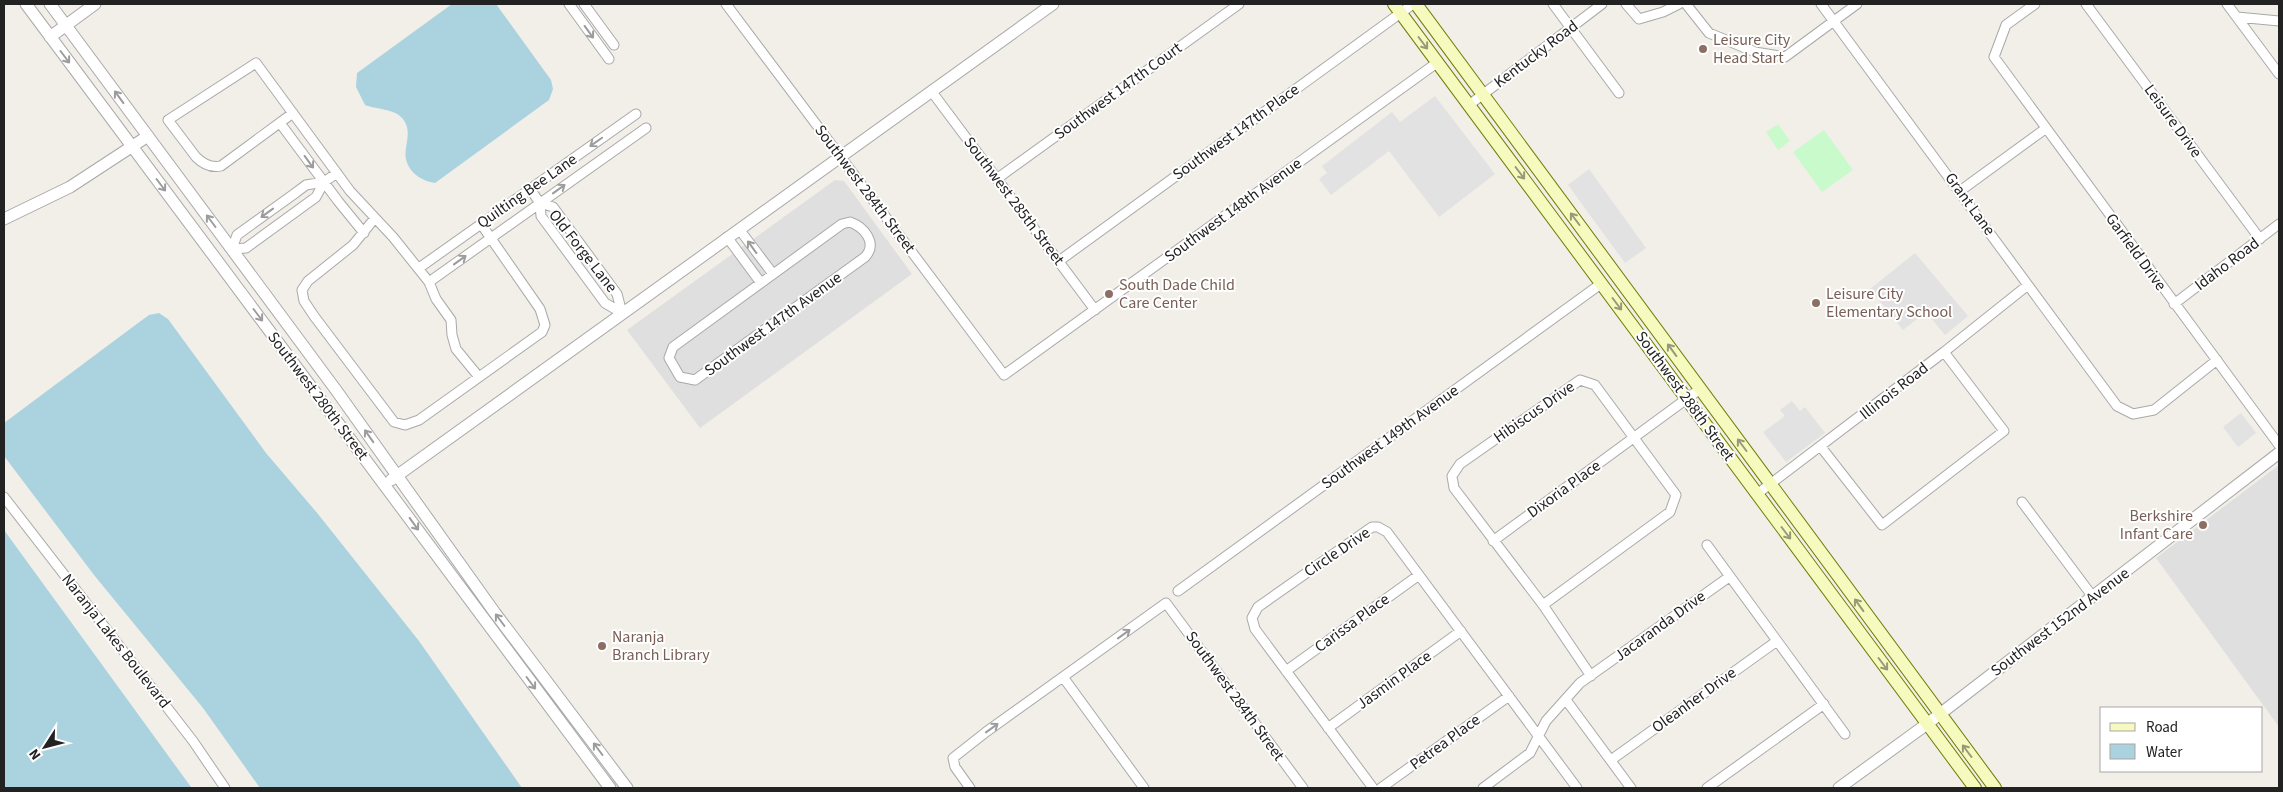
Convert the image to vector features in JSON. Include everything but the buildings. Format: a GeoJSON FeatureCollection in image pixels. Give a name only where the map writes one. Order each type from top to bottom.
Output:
{"type":"FeatureCollection","features":[{"type":"Feature","properties":{"kind":"main road","name":"Southwest 288th Street"},"geometry":{"type":"LineString","coordinates":[[1414,4],[1995,788]]}},
{"type":"Feature","properties":{"kind":"main road","name":"Southwest 288th Street"},"geometry":{"type":"LineString","coordinates":[[1398,8],[1975,788]]}},
{"type":"Feature","properties":{"kind":"street","name":"Southwest 280th Street"},"geometry":{"type":"LineString","coordinates":[[26,4],[607,785]]}},
{"type":"Feature","properties":{"kind":"street","name":"Southwest 280th Street"},"geometry":{"type":"LineString","coordinates":[[50,4],[347,405],[495,613],[627,788]]}},
{"type":"Feature","properties":{"kind":"street"},"geometry":{"type":"LineString","coordinates":[[50,37],[95,4]]}},
{"type":"Feature","properties":{"kind":"street"},"geometry":{"type":"LineString","coordinates":[[584,4],[614,45]]}},
{"type":"Feature","properties":{"kind":"street","name":"Southwest 284th Street"},"geometry":{"type":"LineString","coordinates":[[726,4],[1004,375]]}},
{"type":"Feature","properties":{"kind":"street"},"geometry":{"type":"LineString","coordinates":[[385,485],[1053,4]]}},
{"type":"Feature","properties":{"kind":"street","name":"Southwest 147th Court"},"geometry":{"type":"LineString","coordinates":[[998,178],[1239,4]]}},
{"type":"Feature","properties":{"kind":"street","name":"Southwest 147th Place"},"geometry":{"type":"LineString","coordinates":[[1059,261],[1398,8],[1414,4]]}},
{"type":"Feature","properties":{"kind":"street"},"geometry":{"type":"LineString","coordinates":[[1553,4],[1619,93]]}},
{"type":"Feature","properties":{"kind":"street","name":"Kentucky Road"},"geometry":{"type":"LineString","coordinates":[[1469,104],[1602,4]]}},
{"type":"Feature","properties":{"kind":"street"},"geometry":{"type":"LineString","coordinates":[[1626,4],[1639,19],[1663,12],[1679,4]]}},
{"type":"Feature","properties":{"kind":"street"},"geometry":{"type":"LineString","coordinates":[[1686,4],[1709,34],[1755,52],[1785,57],[1857,4]]}},
{"type":"Feature","properties":{"kind":"street","name":"Grant Lane"},"geometry":{"type":"LineString","coordinates":[[1821,4],[1960,190],[2117,406],[2133,414],[2154,410],[2217,360]]}},
{"type":"Feature","properties":{"kind":"street","name":"Garfield Drive"},"geometry":{"type":"LineString","coordinates":[[2035,4],[2006,26],[1994,57],[2045,129],[2279,445]]}},
{"type":"Feature","properties":{"kind":"street","name":"Leisure Drive"},"geometry":{"type":"LineString","coordinates":[[2086,4],[2260,239]]}},
{"type":"Feature","properties":{"kind":"street"},"geometry":{"type":"LineString","coordinates":[[2227,4],[2279,74]]}},
{"type":"Feature","properties":{"kind":"street"},"geometry":{"type":"LineString","coordinates":[[572,5],[609,59]]}},
{"type":"Feature","properties":{"kind":"street"},"geometry":{"type":"LineString","coordinates":[[2237,17],[2279,21]]}},
{"type":"Feature","properties":{"kind":"street","name":"Southwest 148th Avenue"},"geometry":{"type":"LineString","coordinates":[[1004,375],[1438,62]]}},
{"type":"Feature","properties":{"kind":"street"},"geometry":{"type":"LineString","coordinates":[[293,114],[222,166],[216,167],[201,162],[168,120],[256,63],[350,191],[419,268],[429,282],[436,299],[451,320],[452,335],[456,349],[479,377]]}},
{"type":"Feature","properties":{"kind":"street","name":"Southwest 285th Street"},"geometry":{"type":"LineString","coordinates":[[932,92],[1095,310]]}},
{"type":"Feature","properties":{"kind":"street","name":"Quilting Bee Lane"},"geometry":{"type":"LineString","coordinates":[[419,268],[636,114]]}},
{"type":"Feature","properties":{"kind":"street"},"geometry":{"type":"LineString","coordinates":[[280,123],[364,233]]}},
{"type":"Feature","properties":{"kind":"street","name":"Quilting Bee Lane"},"geometry":{"type":"LineString","coordinates":[[429,282],[646,128]]}},
{"type":"Feature","properties":{"kind":"street"},"geometry":{"type":"LineString","coordinates":[[1960,190],[2045,129]]}},
{"type":"Feature","properties":{"kind":"street"},"geometry":{"type":"LineString","coordinates":[[4,219],[70,187],[148,136]]}},
{"type":"Feature","properties":{"kind":"street"},"geometry":{"type":"LineString","coordinates":[[232,250],[236,235],[306,185],[324,182],[337,173]]}},
{"type":"Feature","properties":{"kind":"street"},"geometry":{"type":"LineString","coordinates":[[216,259],[232,250],[246,248],[316,197],[324,182]]}},
{"type":"Feature","properties":{"kind":"street","name":"Old Forge Lane"},"geometry":{"type":"LineString","coordinates":[[530,189],[540,203],[541,216],[605,303],[622,313]]}},
{"type":"Feature","properties":{"kind":"street","name":"Old Forge Lane"},"geometry":{"type":"LineString","coordinates":[[540,203],[553,207],[617,294],[622,313]]}},
{"type":"Feature","properties":{"kind":"street"},"geometry":{"type":"LineString","coordinates":[[375,218],[352,246],[308,281],[302,290],[304,301],[314,316],[394,422],[405,425],[419,420],[542,332],[545,325],[540,309],[481,224]]}},
{"type":"Feature","properties":{"kind":"street","name":"Southwest 147th Avenue"},"geometry":{"type":"LineString","coordinates":[[850,222],[859,226],[870,240],[870,248],[864,257],[743,345],[694,380],[680,377],[669,358],[673,347],[761,283],[842,224],[850,222]]}},
{"type":"Feature","properties":{"kind":"street","name":"Idaho Road"},"geometry":{"type":"LineString","coordinates":[[2174,304],[2279,224]]}},
{"type":"Feature","properties":{"kind":"street"},"geometry":{"type":"LineString","coordinates":[[739,229],[773,274]]}},
{"type":"Feature","properties":{"kind":"street"},"geometry":{"type":"LineString","coordinates":[[727,237],[761,283]]}},
{"type":"Feature","properties":{"kind":"street","name":"Southwest 149th Avenue"},"geometry":{"type":"LineString","coordinates":[[1178,591],[1602,284]]}},
{"type":"Feature","properties":{"kind":"street","name":"Illinois Road"},"geometry":{"type":"LineString","coordinates":[[1757,494],[1944,352],[2028,285]]}},
{"type":"Feature","properties":{"kind":"street"},"geometry":{"type":"LineString","coordinates":[[1822,446],[1882,525],[2004,431],[1944,352]]}},
{"type":"Feature","properties":{"kind":"street","name":"Hibiscus Drive"},"geometry":{"type":"LineString","coordinates":[[1543,605],[1670,512],[1676,495],[1595,385],[1580,380],[1460,464],[1452,476],[1454,488],[1543,605],[1591,676]]}},
{"type":"Feature","properties":{"kind":"street","name":"Dixoria Place"},"geometry":{"type":"LineString","coordinates":[[1493,541],[1700,389]]}},
{"type":"Feature","properties":{"kind":"street"},"geometry":{"type":"LineString","coordinates":[[334,416],[347,405]]}},
{"type":"Feature","properties":{"kind":"street","name":"Southwest 152nd Avenue"},"geometry":{"type":"LineString","coordinates":[[1838,788],[1927,724],[2279,453]]}},
{"type":"Feature","properties":{"kind":"street","name":"Naranja Lakes Boulevard"},"geometry":{"type":"LineString","coordinates":[[4,497],[193,741],[225,788]]}},
{"type":"Feature","properties":{"kind":"street"},"geometry":{"type":"LineString","coordinates":[[2022,502],[2093,597]]}},
{"type":"Feature","properties":{"kind":"street","name":"Circle Drive"},"geometry":{"type":"LineString","coordinates":[[1373,788],[1255,629],[1252,618],[1258,607],[1372,527],[1384,529],[1577,788]]}},
{"type":"Feature","properties":{"kind":"street"},"geometry":{"type":"LineString","coordinates":[[1706,545],[1824,704],[1844,734]]}},
{"type":"Feature","properties":{"kind":"street","name":"Carissa Place"},"geometry":{"type":"LineString","coordinates":[[1286,671],[1419,575]]}},
{"type":"Feature","properties":{"kind":"street","name":"Jacaranda Drive"},"geometry":{"type":"LineString","coordinates":[[1591,676],[1730,577]]}},
{"type":"Feature","properties":{"kind":"street","name":"Southwest 284th Street"},"geometry":{"type":"LineString","coordinates":[[1063,677],[1166,603],[1303,788]]}},
{"type":"Feature","properties":{"kind":"street","name":"Jasmin Place"},"geometry":{"type":"LineString","coordinates":[[1328,728],[1461,632]]}},
{"type":"Feature","properties":{"kind":"street","name":"Oleanher Drive"},"geometry":{"type":"LineString","coordinates":[[1611,760],[1777,641]]}},
{"type":"Feature","properties":{"kind":"street"},"geometry":{"type":"LineString","coordinates":[[1483,788],[1530,753],[1546,721],[1580,684],[1591,676]]}},
{"type":"Feature","properties":{"kind":"street"},"geometry":{"type":"LineString","coordinates":[[970,788],[955,767],[953,758],[1063,677],[1144,788]]}},
{"type":"Feature","properties":{"kind":"street","name":"Petrea Place"},"geometry":{"type":"LineString","coordinates":[[1381,788],[1508,696]]}},
{"type":"Feature","properties":{"kind":"street"},"geometry":{"type":"LineString","coordinates":[[1566,700],[1631,788]]}},
{"type":"Feature","properties":{"kind":"street"},"geometry":{"type":"LineString","coordinates":[[1708,788],[1824,704]]}},
{"type":"Feature","properties":{"kind":"street"},"geometry":{"type":"LineString","coordinates":[[607,785],[616,774]]}},
{"type":"Feature","properties":{"kind":"shaded area"},"geometry":{"type":"Polygon","coordinates":[[[1435,96],[1495,174],[1439,217],[1389,151],[1331,195],[1319,179],[1327,173],[1322,166],[1392,112],[1400,122],[1435,96]]]}},
{"type":"Feature","properties":{"kind":"shaded area"},"geometry":{"type":"Polygon","coordinates":[[[1589,169],[1646,248],[1625,263],[1568,185],[1589,169]]]}},
{"type":"Feature","properties":{"kind":"shaded area"},"geometry":{"type":"Polygon","coordinates":[[[835,180],[844,181],[912,274],[700,428],[627,330],[835,180]]]}},
{"type":"Feature","properties":{"kind":"shaded area"},"geometry":{"type":"Polygon","coordinates":[[[1915,253],[1968,316],[1945,335],[1926,312],[1903,330],[1870,289],[1915,253]]]}},
{"type":"Feature","properties":{"kind":"shaded area"},"geometry":{"type":"Polygon","coordinates":[[[1792,401],[1800,411],[1805,407],[1825,433],[1786,462],[1763,432],[1785,416],[1780,410],[1792,401]]]}},
{"type":"Feature","properties":{"kind":"shaded area"},"geometry":{"type":"Polygon","coordinates":[[[2241,413],[2256,433],[2238,447],[2223,427],[2241,413]]]}},
{"type":"Feature","properties":{"kind":"shaded area"},"geometry":{"type":"Polygon","coordinates":[[[2279,465],[2279,727],[2156,558],[2279,465]]]}},
{"type":"Feature","properties":{"kind":"green space"},"geometry":{"type":"Polygon","coordinates":[[[1778,124],[1790,141],[1778,150],[1766,132],[1778,124]]]}},
{"type":"Feature","properties":{"kind":"green space"},"geometry":{"type":"Polygon","coordinates":[[[1824,130],[1853,170],[1822,192],[1793,152],[1824,130]]]}},
{"type":"Feature","properties":{"kind":"water"},"geometry":{"type":"Polygon","coordinates":[[[452,4],[496,4],[551,80],[553,89],[549,100],[435,183],[417,176],[410,168],[405,154],[408,134],[402,118],[390,111],[365,105],[356,87],[357,73],[452,4]]]}},
{"type":"Feature","properties":{"kind":"water"},"geometry":{"type":"Polygon","coordinates":[[[159,313],[168,319],[266,453],[318,514],[419,641],[522,788],[260,788],[203,708],[94,575],[4,456],[4,423],[149,315],[159,313]]]}},
{"type":"Feature","properties":{"kind":"water"},"geometry":{"type":"Polygon","coordinates":[[[4,530],[191,787],[191,788],[4,788],[4,530]]]}},
{"type":"Feature","properties":{"kind":"place","name":"Leisure City Head Start"},"geometry":{"type":"Point","coordinates":[1703,49]}},
{"type":"Feature","properties":{"kind":"place","name":"South Dade Child Care Center"},"geometry":{"type":"Point","coordinates":[1109,294]}},
{"type":"Feature","properties":{"kind":"place","name":"Leisure City Elementary School"},"geometry":{"type":"Point","coordinates":[1816,303]}},
{"type":"Feature","properties":{"kind":"place","name":"Berkshire Infant Care"},"geometry":{"type":"Point","coordinates":[2203,525]}},
{"type":"Feature","properties":{"kind":"place","name":"Naranja Branch Library"},"geometry":{"type":"Point","coordinates":[602,646]}}]}
